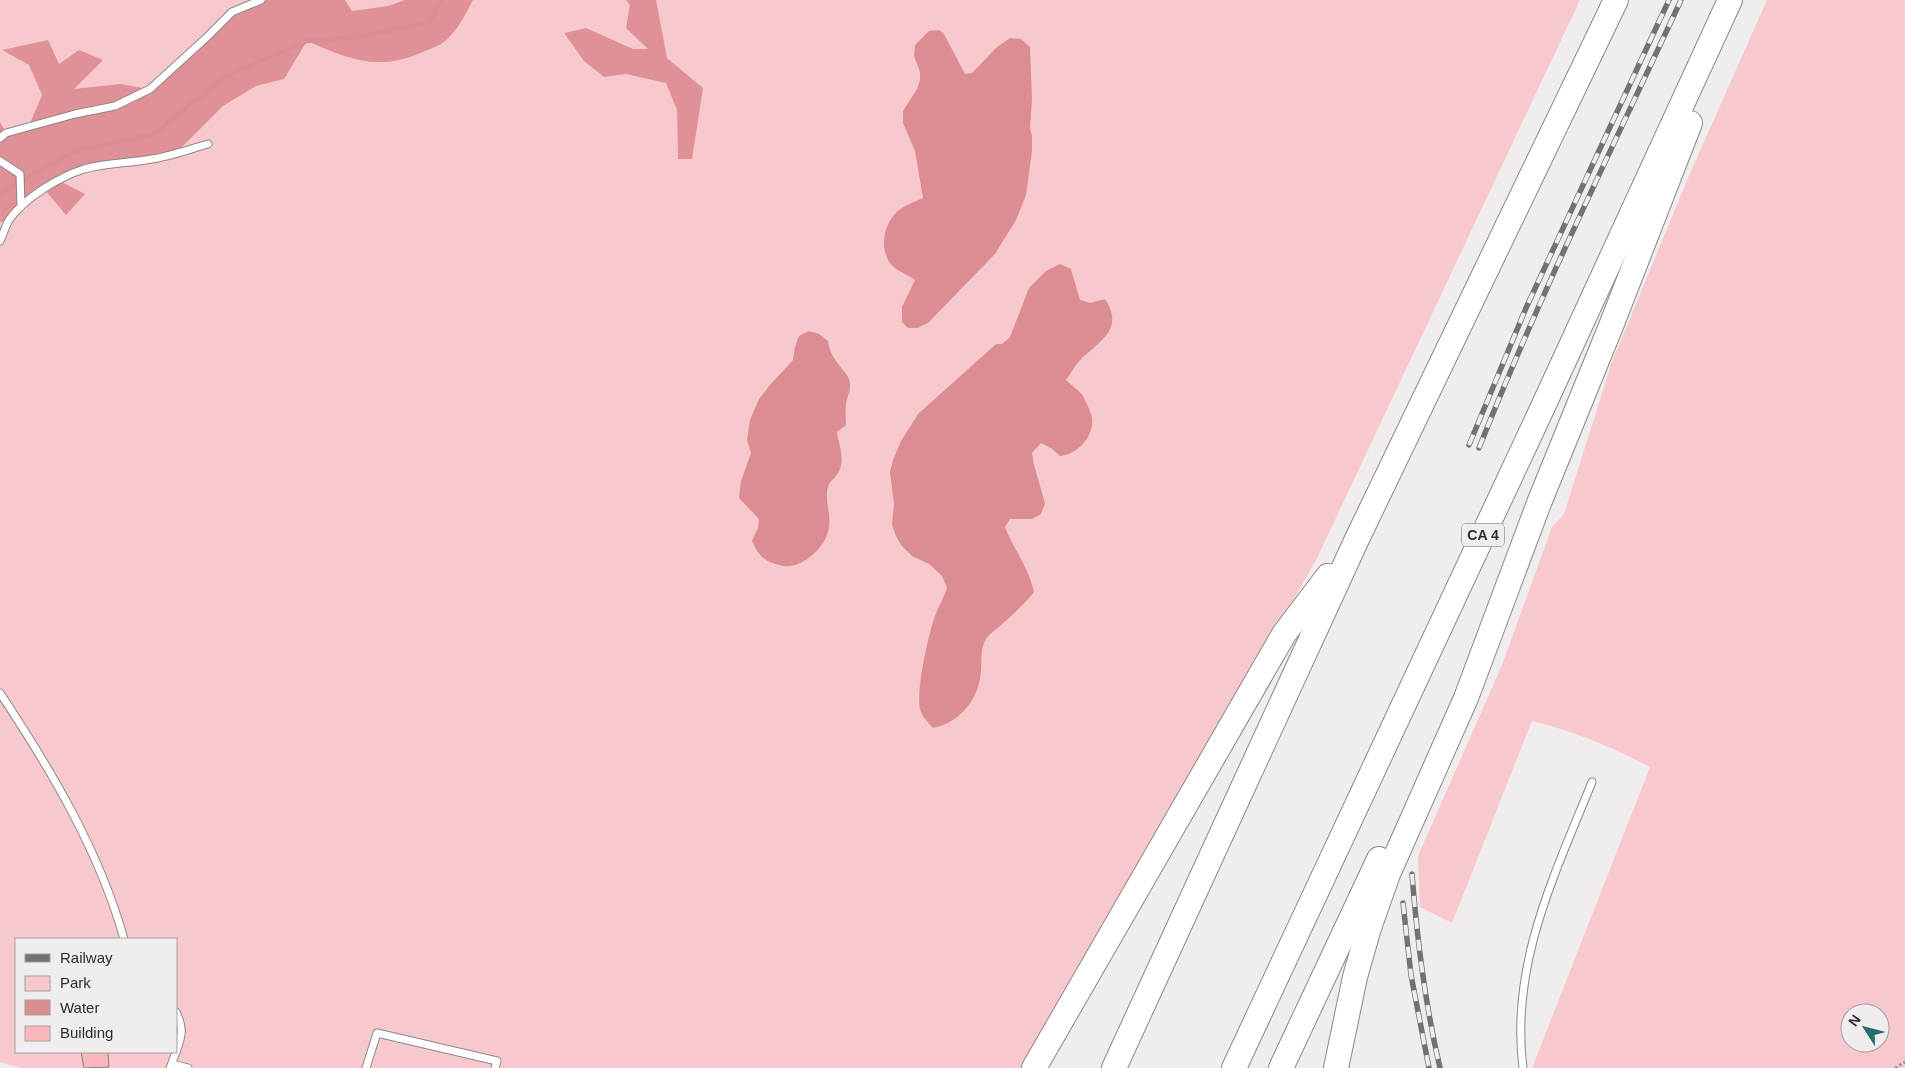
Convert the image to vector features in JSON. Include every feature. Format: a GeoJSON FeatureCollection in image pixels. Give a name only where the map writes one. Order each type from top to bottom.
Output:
{"type":"FeatureCollection","features":[{"type":"Feature","properties":{"kind":"highway"},"geometry":{"type":"LineString","coordinates":[[1114,1068],[1357,538],[1616,0]]}},
{"type":"Feature","properties":{"kind":"highway","name":"CA 4"},"geometry":{"type":"LineString","coordinates":[[1234,1068],[1541,412],[1730,0]]}},
{"type":"Feature","properties":{"kind":"highway"},"geometry":{"type":"LineString","coordinates":[[1336,1068],[1355,978],[1369,928],[1388,874],[1463,707],[1539,503],[1611,326],[1737,0]]}},
{"type":"Feature","properties":{"kind":"highway"},"geometry":{"type":"LineString","coordinates":[[1034,1068],[1284,634],[1357,538]]}},
{"type":"Feature","properties":{"kind":"highway"},"geometry":{"type":"LineString","coordinates":[[1281,1068],[1399,816],[1466,690],[1491,634]]}},
{"type":"Feature","properties":{"kind":"lane"},"geometry":{"type":"LineString","coordinates":[[0,138],[6,133],[75,114],[115,106],[141,93],[150,88],[200,44],[232,12],[261,0]]}},
{"type":"Feature","properties":{"kind":"lane"},"geometry":{"type":"LineString","coordinates":[[0,241],[8,221],[21,206],[44,189],[83,170],[152,159],[208,144]]}},
{"type":"Feature","properties":{"kind":"lane"},"geometry":{"type":"LineString","coordinates":[[0,161],[20,174],[21,206]]}},
{"type":"Feature","properties":{"kind":"lane"},"geometry":{"type":"LineString","coordinates":[[0,693],[69,803],[116,911],[124,938]]}},
{"type":"Feature","properties":{"kind":"lane"},"geometry":{"type":"LineString","coordinates":[[1522,1068],[1520,1006],[1536,925],[1592,782]]}},
{"type":"Feature","properties":{"kind":"lane"},"geometry":{"type":"LineString","coordinates":[[178,1018],[182,1036],[178,1047]]}},
{"type":"Feature","properties":{"kind":"lane"},"geometry":{"type":"LineString","coordinates":[[366,1068],[377,1033],[497,1061],[495,1068]]}},
{"type":"Feature","properties":{"kind":"lane"},"geometry":{"type":"LineString","coordinates":[[176,1053],[171,1066],[188,1068]]}},
{"type":"Feature","properties":{"kind":"path"},"geometry":{"type":"LineString","coordinates":[[1895,1068],[1905,1062]]}},
{"type":"Feature","properties":{"kind":"green space"},"geometry":{"type":"Polygon","coordinates":[[[0,0],[1580,0],[1318,556],[1022,1068],[21,1068],[0,1062],[0,0]]]}},
{"type":"Feature","properties":{"kind":"green space"},"geometry":{"type":"Polygon","coordinates":[[[1767,0],[1905,0],[1905,1068],[1532,1068],[1650,767],[1607,746],[1562,730],[1532,721],[1452,923],[1420,907],[1418,856],[1502,665],[1552,527],[1564,514],[1612,362],[1688,178],[1767,0]]]}},
{"type":"Feature","properties":{"kind":"shaded area"},"geometry":{"type":"Polygon","coordinates":[[[261,0],[345,0],[352,11],[388,6],[405,0],[473,0],[464,17],[445,41],[436,47],[394,61],[379,62],[351,58],[307,41],[284,79],[256,86],[223,106],[176,153],[83,170],[60,181],[85,194],[66,215],[44,189],[9,221],[0,222],[0,122],[6,133],[28,128],[42,95],[29,65],[2,50],[48,40],[59,64],[79,50],[103,60],[74,89],[120,84],[149,89],[232,12],[261,0]]]}},
{"type":"Feature","properties":{"kind":"shaded area"},"geometry":{"type":"Polygon","coordinates":[[[626,0],[656,0],[667,58],[703,88],[692,159],[678,159],[677,110],[666,83],[626,74],[604,77],[584,61],[564,33],[586,28],[633,49],[648,49],[626,28],[630,5],[626,0]]]}},
{"type":"Feature","properties":{"kind":"water"},"geometry":{"type":"Polygon","coordinates":[[[939,30],[944,34],[965,74],[972,73],[997,47],[1010,38],[1021,39],[1030,47],[1032,99],[1030,128],[1032,151],[1026,195],[1016,220],[995,254],[928,323],[917,328],[908,328],[902,322],[902,307],[915,280],[892,266],[886,256],[884,241],[891,218],[902,208],[923,198],[915,151],[903,123],[903,111],[917,89],[920,80],[920,72],[914,56],[915,45],[929,31],[939,30]]]}},
{"type":"Feature","properties":{"kind":"water"},"geometry":{"type":"Polygon","coordinates":[[[1060,264],[1071,269],[1080,300],[1090,303],[1105,299],[1112,318],[1108,333],[1080,360],[1066,380],[1083,396],[1091,413],[1092,425],[1088,438],[1084,443],[1067,455],[1060,456],[1051,448],[1041,443],[1032,453],[1045,503],[1041,514],[1032,519],[1010,519],[1005,527],[1029,575],[1034,592],[985,641],[982,652],[980,680],[967,708],[952,721],[933,728],[925,719],[920,709],[920,689],[923,663],[932,625],[947,588],[942,576],[929,564],[912,556],[901,545],[896,536],[892,525],[894,504],[890,472],[893,460],[901,441],[918,414],[996,344],[1002,344],[1010,337],[1029,288],[1046,271],[1060,264]]]}},
{"type":"Feature","properties":{"kind":"water"},"geometry":{"type":"Polygon","coordinates":[[[809,331],[819,334],[828,341],[835,360],[850,382],[846,402],[846,425],[837,432],[842,463],[827,492],[829,527],[824,542],[806,560],[791,566],[783,566],[767,561],[758,552],[752,541],[758,528],[759,519],[739,498],[741,481],[751,453],[747,440],[750,420],[759,399],[793,360],[799,336],[809,331]]]}},
{"type":"Feature","properties":{"kind":"building"},"geometry":{"type":"Polygon","coordinates":[[[81,1053],[108,1053],[109,1067],[84,1068],[81,1053]]]}},
{"type":"Feature","properties":{"kind":"waterway"},"geometry":{"type":"LineString","coordinates":[[0,193],[74,151],[152,135],[226,76],[307,41],[358,37],[429,22],[442,0]]}},
{"type":"Feature","properties":{"kind":"railway"},"geometry":{"type":"LineString","coordinates":[[1469,445],[1526,308],[1669,0]]}},
{"type":"Feature","properties":{"kind":"railway"},"geometry":{"type":"LineString","coordinates":[[1479,448],[1551,279],[1681,0]]}},
{"type":"Feature","properties":{"kind":"railway"},"geometry":{"type":"LineString","coordinates":[[1412,874],[1422,971],[1440,1068]]}},
{"type":"Feature","properties":{"kind":"railway"},"geometry":{"type":"LineString","coordinates":[[1403,903],[1411,975],[1429,1068]]}}]}
